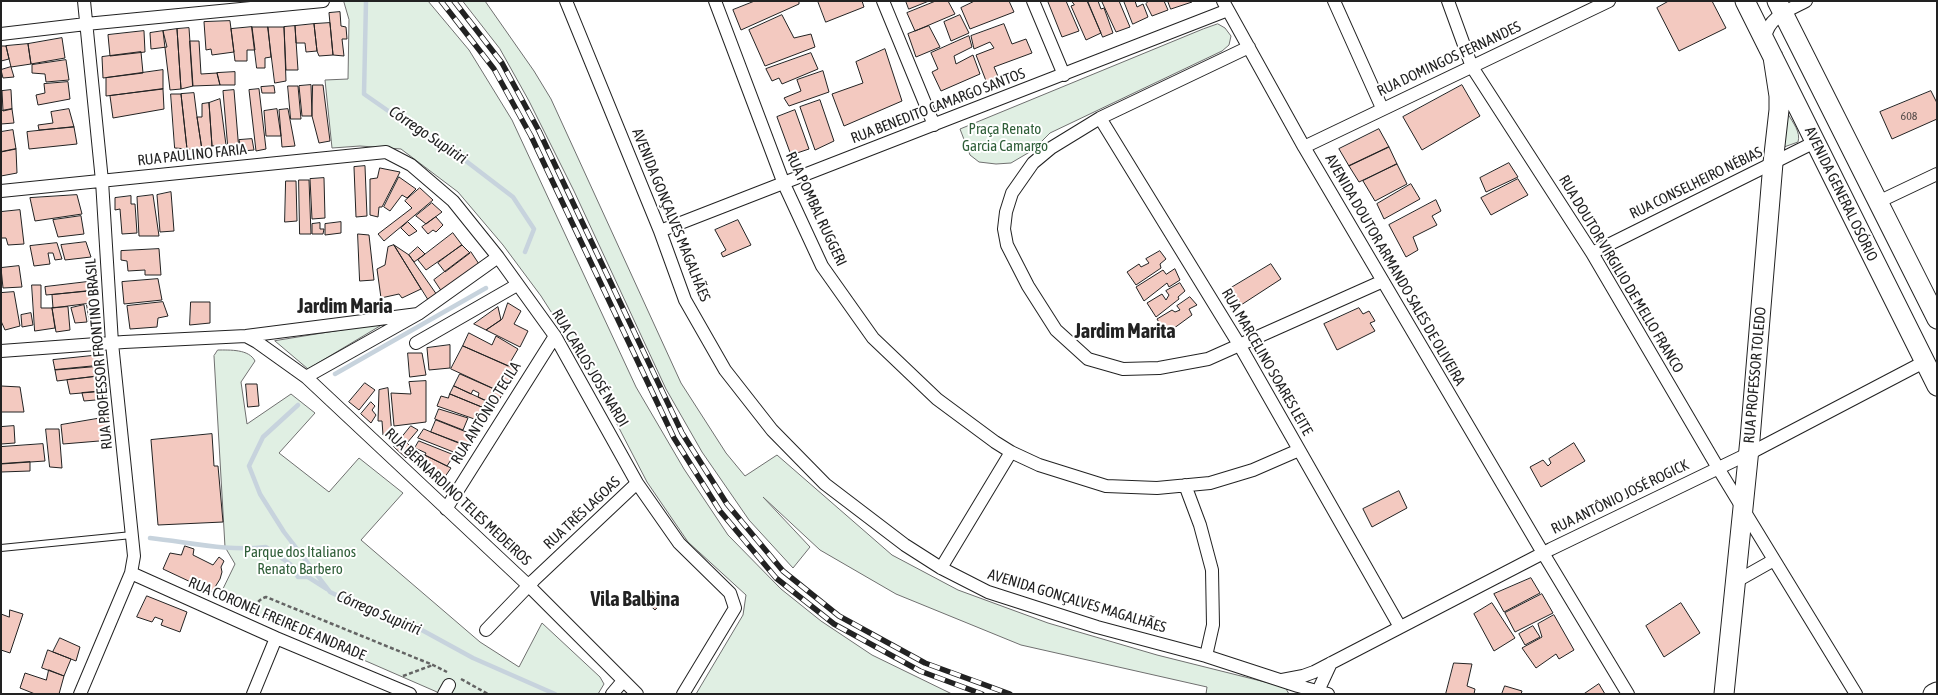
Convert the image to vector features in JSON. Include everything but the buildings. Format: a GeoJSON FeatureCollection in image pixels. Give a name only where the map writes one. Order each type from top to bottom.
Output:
{"type":"FeatureCollection","features":[{"type":"Feature","properties":{"kind":"main road","name":"AVENIDA GENERAL OSÓRIO"},"geometry":{"type":"LineString","coordinates":[[1745,1],[1937,386]]}},
{"type":"Feature","properties":{"kind":"main road","name":"AVENIDA GENERAL OSÓRIO"},"geometry":{"type":"LineString","coordinates":[[1780,7],[1937,320]]}},
{"type":"Feature","properties":{"kind":"main road","name":"RUA PROFESSOR TOLEDO"},"geometry":{"type":"LineString","coordinates":[[1724,694],[1742,506],[1749,454],[1779,96],[1773,57]]}},
{"type":"Feature","properties":{"kind":"main road"},"geometry":{"type":"LineString","coordinates":[[1933,694],[1937,692]]}},
{"type":"Feature","properties":{"kind":"street","name":"RUA PROFESSOR FRONTINO BRASIL"},"geometry":{"type":"LineString","coordinates":[[80,694],[131,573],[134,556],[112,343],[102,181],[84,1]]}},
{"type":"Feature","properties":{"kind":"street"},"geometry":{"type":"LineString","coordinates":[[1,34],[323,1]]}},
{"type":"Feature","properties":{"kind":"street","name":"AVENIDA GONÇALVES MAGALHÃES"},"geometry":{"type":"LineString","coordinates":[[566,1],[690,308],[725,370],[772,430],[825,484],[905,545],[941,568],[988,592],[1097,626],[1206,656],[1323,693]]}},
{"type":"Feature","properties":{"kind":"street","name":"RUA POMBAL RUGGERI"},"geometry":{"type":"LineString","coordinates":[[715,1],[784,184],[822,266],[872,338],[937,399],[995,442],[1012,452],[1039,465],[1106,486],[1157,488],[1210,483],[1253,470],[1299,450]]}},
{"type":"Feature","properties":{"kind":"street"},"geometry":{"type":"LineString","coordinates":[[884,1],[934,125]]}},
{"type":"Feature","properties":{"kind":"street"},"geometry":{"type":"LineString","coordinates":[[1032,1],[1064,75]]}},
{"type":"Feature","properties":{"kind":"street"},"geometry":{"type":"LineString","coordinates":[[1334,1],[1382,108]]}},
{"type":"Feature","properties":{"kind":"street","name":"RUA DOUTOR VIRGILIO DE MELLO FRANCO"},"geometry":{"type":"LineString","coordinates":[[1448,1],[1472,66],[1592,253],[1718,468],[1856,694]]}},
{"type":"Feature","properties":{"kind":"street","name":"RUA DOMINGOS FERNANDES"},"geometry":{"type":"LineString","coordinates":[[1304,147],[1608,1]]}},
{"type":"Feature","properties":{"kind":"street"},"geometry":{"type":"LineString","coordinates":[[1765,38],[1769,25],[1780,7],[1806,1]]}},
{"type":"Feature","properties":{"kind":"street","name":"RUA BENEDITO CAMARGO SANTOS"},"geometry":{"type":"LineString","coordinates":[[660,232],[1064,75],[1225,5]]}},
{"type":"Feature","properties":{"kind":"street","name":"AVENIDA DOUTOR ARMANDO SALES DE OLIVEIRA"},"geometry":{"type":"LineString","coordinates":[[1225,5],[1304,147],[1628,694]]}},
{"type":"Feature","properties":{"kind":"street"},"geometry":{"type":"LineString","coordinates":[[1249,47],[1100,118],[1051,148],[1034,163],[1012,193],[1006,212],[1004,229],[1007,244],[1028,286],[1056,330],[1088,359],[1123,369],[1159,368],[1208,359],[1383,281]]}},
{"type":"Feature","properties":{"kind":"street","name":"RUA MARCELINO SOARES LEITE"},"geometry":{"type":"LineString","coordinates":[[1100,118],[1240,346],[1400,627]]}},
{"type":"Feature","properties":{"kind":"street","name":"RUA CONSELHEIRO NÉBIAS"},"geometry":{"type":"LineString","coordinates":[[1592,253],[1815,142]]}},
{"type":"Feature","properties":{"kind":"street","name":"RUA PAULINO FARIA"},"geometry":{"type":"LineString","coordinates":[[1,191],[386,152]]}},
{"type":"Feature","properties":{"kind":"street","name":"RUA CARLOS JOSÉ NARDI"},"geometry":{"type":"LineString","coordinates":[[386,152],[411,166],[453,201],[498,257],[555,336],[637,483],[679,542],[730,593],[735,608],[683,694]]}},
{"type":"Feature","properties":{"kind":"street"},"geometry":{"type":"LineString","coordinates":[[1878,202],[1937,174]]}},
{"type":"Feature","properties":{"kind":"street"},"geometry":{"type":"LineString","coordinates":[[306,377],[418,314],[498,257]]}},
{"type":"Feature","properties":{"kind":"street"},"geometry":{"type":"LineString","coordinates":[[416,343],[517,285]]}},
{"type":"Feature","properties":{"kind":"street"},"geometry":{"type":"LineString","coordinates":[[1,351],[246,336],[418,314]]}},
{"type":"Feature","properties":{"kind":"street","name":"RUA BERNARDINO TELES MEDEIROS"},"geometry":{"type":"LineString","coordinates":[[246,336],[306,377],[529,586],[637,694]]}},
{"type":"Feature","properties":{"kind":"street","name":"RUA ANTÔNIO TECILA"},"geometry":{"type":"LineString","coordinates":[[446,509],[555,336]]}},
{"type":"Feature","properties":{"kind":"street","name":"RUA ANTÔNIO JOSÉ ROGICK"},"geometry":{"type":"LineString","coordinates":[[1280,680],[1303,676],[1331,663],[1543,553],[1749,454],[1924,362]]}},
{"type":"Feature","properties":{"kind":"street"},"geometry":{"type":"LineString","coordinates":[[941,568],[1012,452]]}},
{"type":"Feature","properties":{"kind":"street","name":"RUA TRÊS LAGOAS"},"geometry":{"type":"LineString","coordinates":[[486,630],[529,586],[637,483]]}},
{"type":"Feature","properties":{"kind":"street"},"geometry":{"type":"LineString","coordinates":[[1185,485],[1200,524],[1212,570],[1214,626],[1206,656]]}},
{"type":"Feature","properties":{"kind":"street"},"geometry":{"type":"LineString","coordinates":[[1736,582],[1774,560]]}},
{"type":"Feature","properties":{"kind":"street","name":"RUA CORONEL FREIRE DE ANDRADE"},"geometry":{"type":"LineString","coordinates":[[131,573],[276,638],[410,694]]}},
{"type":"Feature","properties":{"kind":"street"},"geometry":{"type":"LineString","coordinates":[[253,694],[276,638]]}},
{"type":"Feature","properties":{"kind":"street"},"geometry":{"type":"LineString","coordinates":[[1323,693],[1331,663]]}},
{"type":"Feature","properties":{"kind":"street"},"geometry":{"type":"LineString","coordinates":[[612,694],[623,681]]}},
{"type":"Feature","properties":{"kind":"lane"},"geometry":{"type":"LineString","coordinates":[[1,548],[132,535]]}},
{"type":"Feature","properties":{"kind":"path"},"geometry":{"type":"LineString","coordinates":[[253,616],[256,605],[260,599],[266,596],[434,665],[451,683],[488,694]]}},
{"type":"Feature","properties":{"kind":"green space"},"geometry":{"type":"Polygon","coordinates":[[[344,1],[428,1],[469,50],[512,120],[636,387],[684,469],[728,535],[781,589],[821,621],[872,655],[952,694],[696,694],[743,615],[746,595],[688,542],[647,482],[592,376],[541,296],[503,245],[458,192],[401,149],[360,146],[332,148],[325,80],[348,79],[349,20],[344,1]]]}},
{"type":"Feature","properties":{"kind":"green space"},"geometry":{"type":"Polygon","coordinates":[[[463,1],[485,1],[534,71],[551,99],[681,383],[726,453],[745,476],[777,455],[892,555],[958,590],[1048,623],[1157,655],[1285,687],[1289,694],[1206,694],[1207,687],[1021,645],[896,594],[820,550],[763,497],[810,547],[793,568],[749,520],[702,452],[666,389],[574,191],[529,101],[500,49],[463,1]]]}},
{"type":"Feature","properties":{"kind":"green space","name":"Praça Renato Garcia Camargo"},"geometry":{"type":"Polygon","coordinates":[[[1218,24],[1225,28],[1231,36],[1229,45],[1222,51],[1050,133],[1033,150],[1011,163],[979,162],[970,155],[960,129],[1218,24]]]}},
{"type":"Feature","properties":{"kind":"green space"},"geometry":{"type":"Polygon","coordinates":[[[1788,114],[1799,138],[1798,142],[1784,147],[1786,115],[1788,114]]]}},
{"type":"Feature","properties":{"kind":"green space"},"geometry":{"type":"Polygon","coordinates":[[[385,323],[308,369],[275,341],[385,323]]]}},
{"type":"Feature","properties":{"kind":"green space","name":"Parque dos Italianos Renato Barbero"},"geometry":{"type":"Polygon","coordinates":[[[218,350],[244,352],[255,361],[241,382],[247,424],[291,394],[315,413],[279,453],[329,492],[359,458],[403,493],[361,540],[480,642],[519,667],[542,623],[600,677],[604,684],[598,694],[438,694],[219,597],[235,564],[225,547],[214,356],[218,350]]]}},
{"type":"Feature","properties":{"kind":"waterway","name":"Córrego Supiriri"},"geometry":{"type":"LineString","coordinates":[[366,1],[364,94],[407,124],[462,158],[513,197],[534,229],[525,252]]}},
{"type":"Feature","properties":{"kind":"waterway","name":"Córrego Supiriri"},"geometry":{"type":"LineString","coordinates":[[335,374],[486,288]]}},
{"type":"Feature","properties":{"kind":"waterway","name":"Córrego Supiriri"},"geometry":{"type":"LineString","coordinates":[[298,405],[263,437],[249,466],[260,494],[284,532],[330,592],[366,609],[409,623],[473,658],[555,694]]}},
{"type":"Feature","properties":{"kind":"waterway"},"geometry":{"type":"LineString","coordinates":[[150,538],[223,547],[266,547],[290,564],[298,577],[308,577],[327,589]]}},
{"type":"Feature","properties":{"kind":"railway"},"geometry":{"type":"LineString","coordinates":[[441,1],[494,69],[531,136],[674,438],[720,511],[776,578],[834,624],[920,671],[982,694]]}},
{"type":"Feature","properties":{"kind":"railway"},"geometry":{"type":"LineString","coordinates":[[454,1],[502,63],[539,131],[682,433],[727,504],[783,571],[839,616],[925,663],[1010,694]]}},
{"type":"Feature","properties":{"kind":"district","name":"Jardim Maria"},"geometry":{"type":"Point","coordinates":[345,307]}},
{"type":"Feature","properties":{"kind":"district","name":"Jardim Marita"},"geometry":{"type":"Point","coordinates":[1125,332]}},
{"type":"Feature","properties":{"kind":"district","name":"Vila Balbina"},"geometry":{"type":"Point","coordinates":[635,600]}}]}
